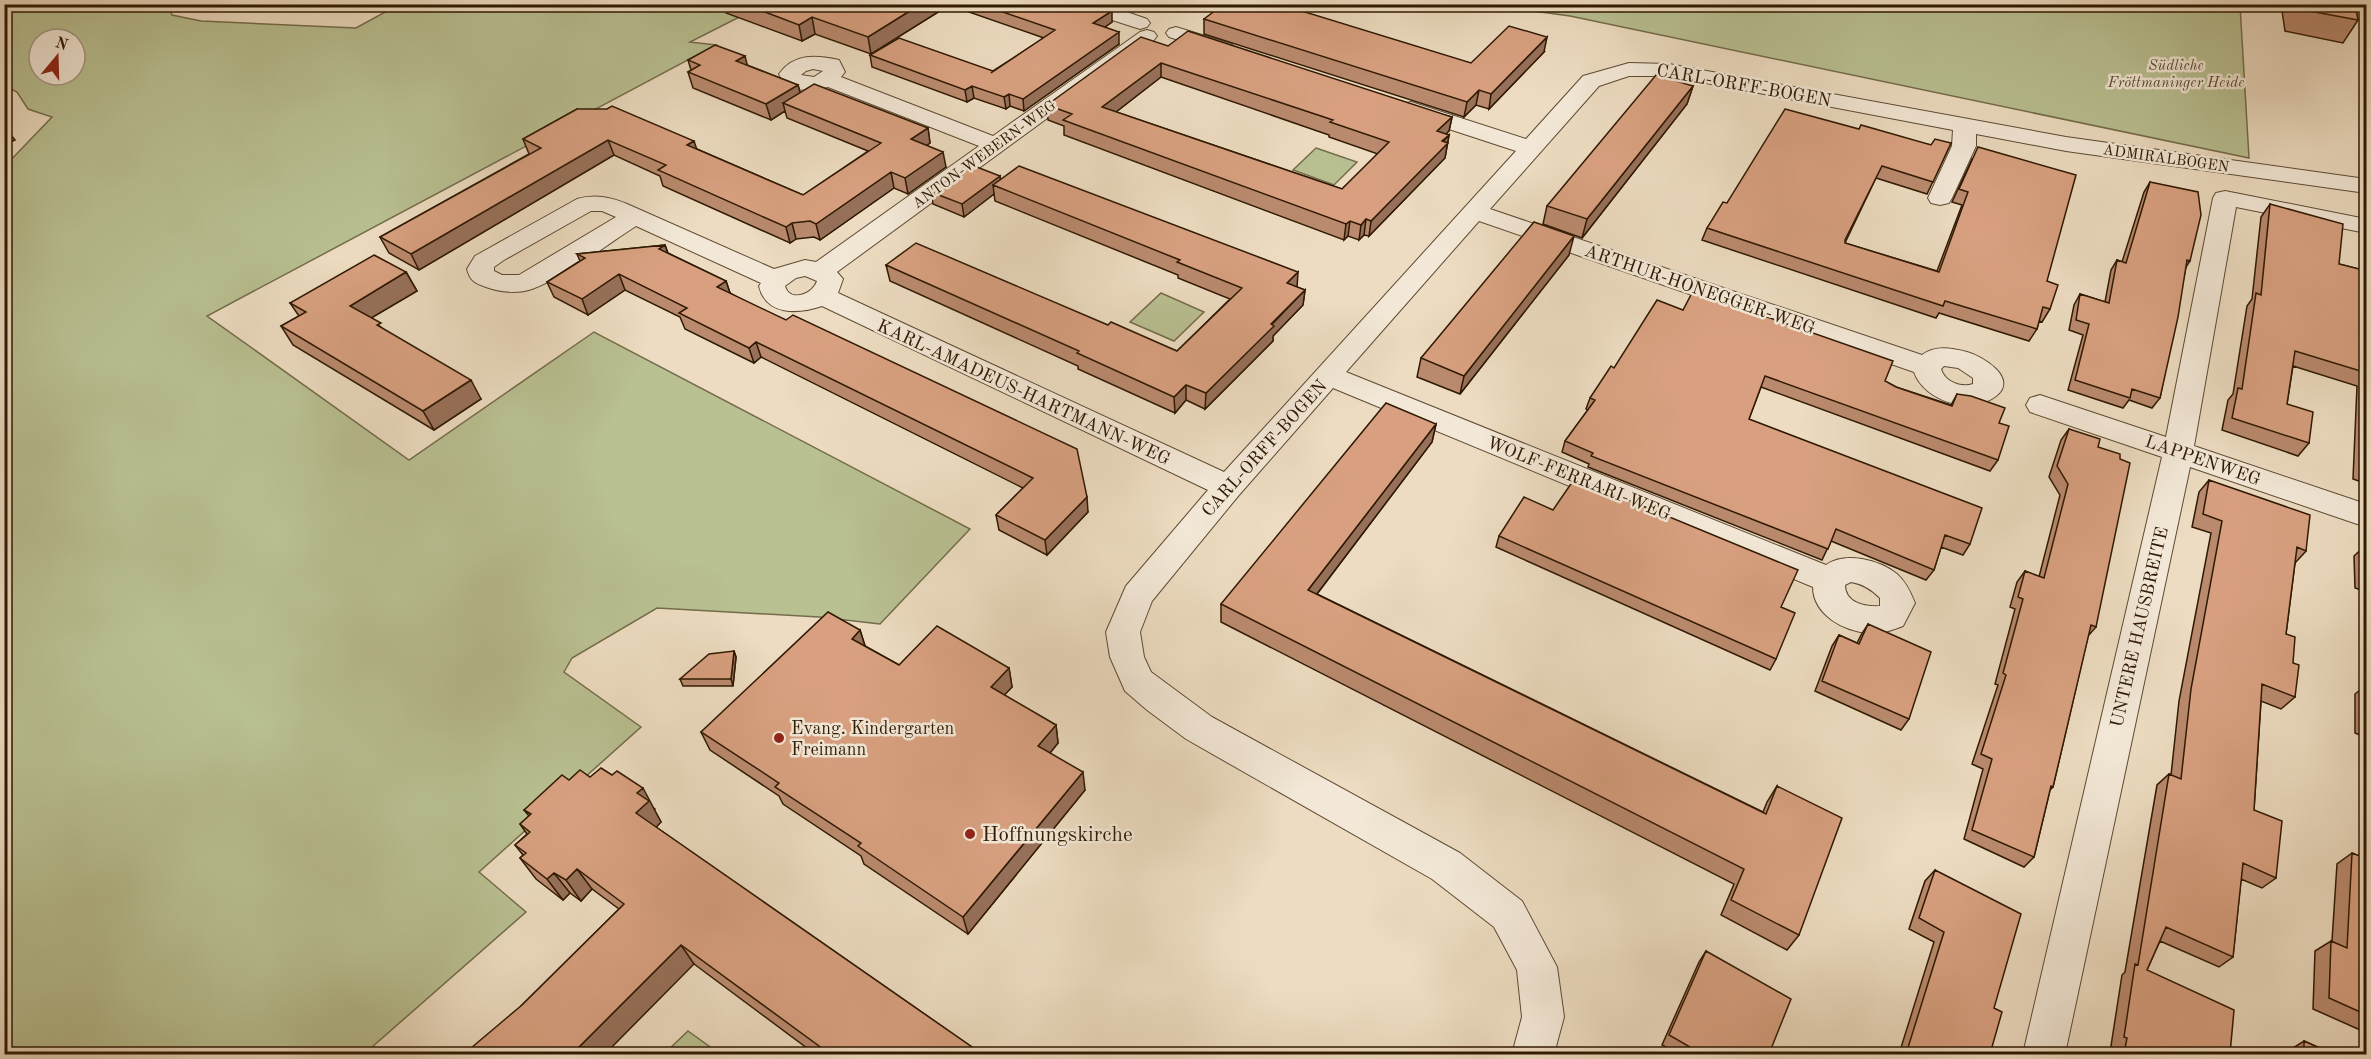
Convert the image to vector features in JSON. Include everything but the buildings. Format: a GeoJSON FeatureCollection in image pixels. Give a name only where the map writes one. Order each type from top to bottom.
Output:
{"type":"FeatureCollection","features":[{"type":"Feature","properties":{"kind":"street"},"geometry":{"type":"LineString","coordinates":[[1082,4],[1157,25],[1240,54]]}},
{"type":"Feature","properties":{"kind":"street","name":"ANTON-WEBERN-WEG"},"geometry":{"type":"LineString","coordinates":[[821,284],[996,145],[1157,25]]}},
{"type":"Feature","properties":{"kind":"street","name":"CARL-ORFF-BOGEN"},"geometry":{"type":"LineString","coordinates":[[1533,1054],[1543,1017],[1537,967],[1508,914],[1446,867],[1199,728],[1159,700],[1137,681],[1127,657],[1123,632],[1138,595],[1228,487],[1591,81],[1609,72],[1636,68],[1669,70],[1965,127]]}},
{"type":"Feature","properties":{"kind":"street"},"geometry":{"type":"LineString","coordinates":[[827,79],[996,145]]}},
{"type":"Feature","properties":{"kind":"street"},"geometry":{"type":"LineString","coordinates":[[1397,104],[1530,148]]}},
{"type":"Feature","properties":{"kind":"street"},"geometry":{"type":"LineString","coordinates":[[1940,198],[1964,146],[1965,127]]}},
{"type":"Feature","properties":{"kind":"street","name":"ADMIRALBOGEN"},"geometry":{"type":"LineString","coordinates":[[1965,127],[2101,149],[2367,186]]}},
{"type":"Feature","properties":{"kind":"street","name":"UNTERE HAUSBREITE"},"geometry":{"type":"LineString","coordinates":[[2044,1054],[2178,451],[2225,198],[2367,225]]}},
{"type":"Feature","properties":{"kind":"street","name":"KARL-AMADEUS-HARTMANN-WEG"},"geometry":{"type":"LineString","coordinates":[[633,217],[544,273],[523,283],[500,284],[482,276],[480,268],[484,262],[586,204],[605,204],[776,280],[797,269],[821,284],[1228,487]]}},
{"type":"Feature","properties":{"kind":"street","name":"ARTHUR-HONEGGER-WEG"},"geometry":{"type":"LineString","coordinates":[[1473,211],[1926,366]]}},
{"type":"Feature","properties":{"kind":"street","name":"WOLF-FERRARI-WEG"},"geometry":{"type":"LineString","coordinates":[[1329,376],[1829,580]]}},
{"type":"Feature","properties":{"kind":"street","name":"LAPPENWEG"},"geometry":{"type":"LineString","coordinates":[[2040,405],[2367,516]]}},
{"type":"Feature","properties":{"kind":"green space"},"geometry":{"type":"Polygon","coordinates":[[[5,5],[168,5],[172,15],[201,21],[356,28],[398,5],[763,5],[690,42],[716,45],[207,316],[409,460],[594,332],[970,529],[880,624],[819,617],[657,608],[572,658],[564,672],[641,727],[479,872],[526,912],[364,1054],[5,1054],[5,166],[52,117],[28,109],[17,92],[5,86],[5,5]]]}},
{"type":"Feature","properties":{"kind":"green space","name":"Südliche Fröttmaninger Heide"},"geometry":{"type":"Polygon","coordinates":[[[1490,5],[2240,5],[2249,158],[1570,16],[1490,5]]]}},
{"type":"Feature","properties":{"kind":"green space"},"geometry":{"type":"Polygon","coordinates":[[[1316,148],[1357,162],[1334,185],[1293,170],[1316,148]]]}},
{"type":"Feature","properties":{"kind":"green space"},"geometry":{"type":"Polygon","coordinates":[[[1161,293],[1204,312],[1174,341],[1130,322],[1161,293]]]}},
{"type":"Feature","properties":{"kind":"green space"},"geometry":{"type":"Polygon","coordinates":[[[688,1031],[720,1054],[664,1054],[688,1031]]]}},
{"type":"Feature","properties":{"kind":"place","name":"Evang. Kindergarten Freimann"},"geometry":{"type":"Point","coordinates":[779,738]}},
{"type":"Feature","properties":{"kind":"place","name":"Hoffnungskirche"},"geometry":{"type":"Point","coordinates":[970,834]}}]}
